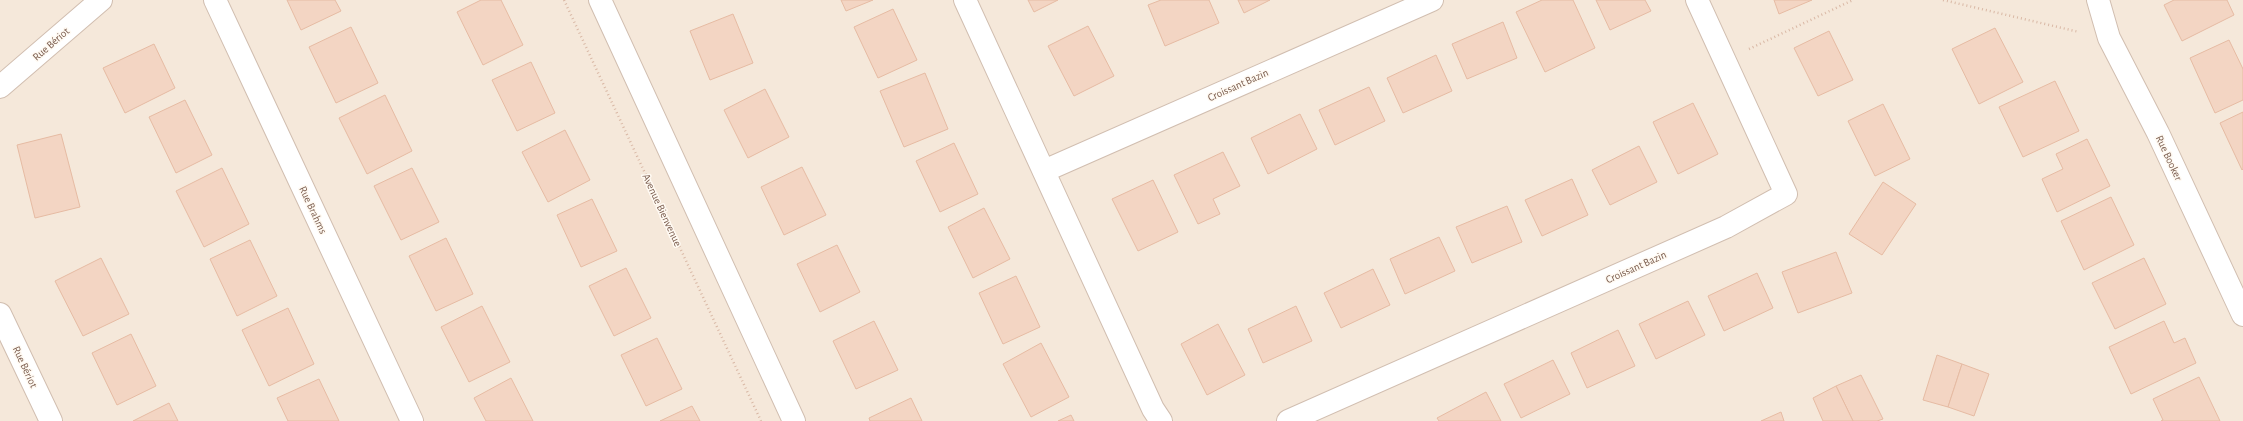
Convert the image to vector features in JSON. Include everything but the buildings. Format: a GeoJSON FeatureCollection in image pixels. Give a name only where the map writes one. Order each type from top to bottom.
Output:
{"type":"FeatureCollection","features":[{"type":"Feature","properties":{"kind":"street","name":"Rue Bériot"},"geometry":{"type":"LineString","coordinates":[[0,87],[101,0]]}},
{"type":"Feature","properties":{"kind":"street","name":"Rue Brahms"},"geometry":{"type":"LineString","coordinates":[[215,0],[412,421]]}},
{"type":"Feature","properties":{"kind":"street"},"geometry":{"type":"LineString","coordinates":[[600,0],[794,421]]}},
{"type":"Feature","properties":{"kind":"street"},"geometry":{"type":"LineString","coordinates":[[965,0],[1153,410],[1161,421]]}},
{"type":"Feature","properties":{"kind":"street","name":"Croissant Bazin"},"geometry":{"type":"LineString","coordinates":[[1044,171],[1432,0]]}},
{"type":"Feature","properties":{"kind":"street","name":"Croissant Bazin"},"geometry":{"type":"LineString","coordinates":[[1288,421],[1726,227],[1786,194],[1698,0]]}},
{"type":"Feature","properties":{"kind":"street","name":"Rue Booker"},"geometry":{"type":"LineString","coordinates":[[2098,0],[2108,38],[2158,133],[2243,315]]}},
{"type":"Feature","properties":{"kind":"street","name":"Rue Bériot"},"geometry":{"type":"LineString","coordinates":[[0,314],[51,421]]}},
{"type":"Feature","properties":{"kind":"path","name":"Avenue Bienvenue"},"geometry":{"type":"LineString","coordinates":[[564,0],[761,421]]}},
{"type":"Feature","properties":{"kind":"path"},"geometry":{"type":"LineString","coordinates":[[1725,60],[1853,0]]}},
{"type":"Feature","properties":{"kind":"path"},"geometry":{"type":"LineString","coordinates":[[1943,0],[2108,38]]}},
{"type":"Feature","properties":{"kind":"shaded area"},"geometry":{"type":"Polygon","coordinates":[[[0,0],[2243,0],[2243,421],[0,421],[0,0]]]}}]}
